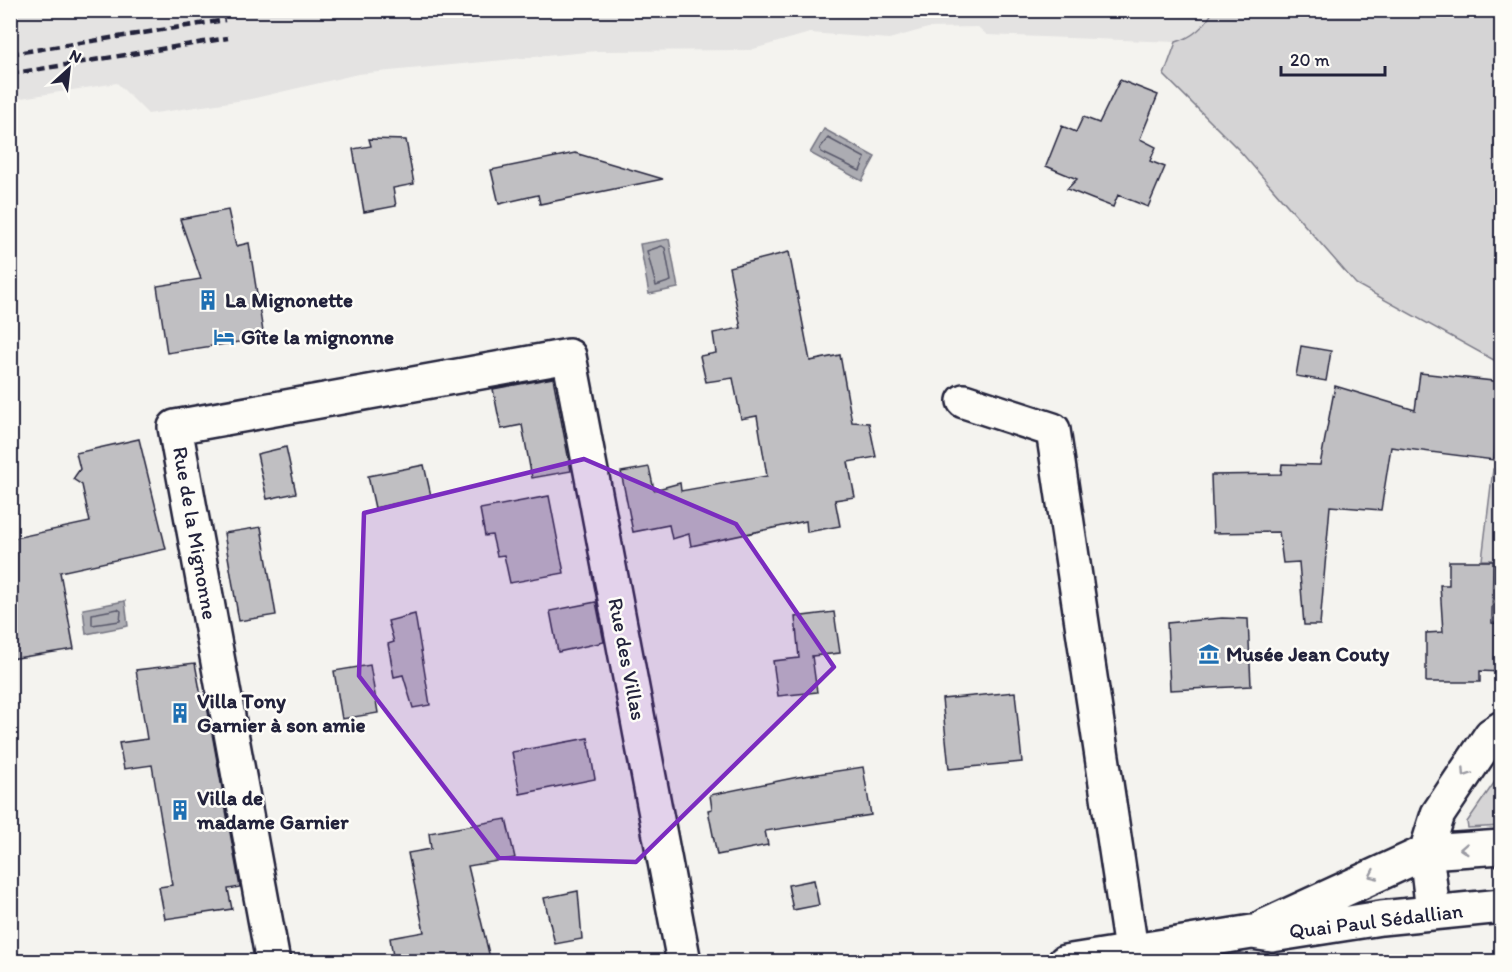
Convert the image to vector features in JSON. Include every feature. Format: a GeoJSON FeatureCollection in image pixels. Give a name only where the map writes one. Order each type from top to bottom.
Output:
{"type":"FeatureCollection","features":[{"type":"Feature","properties":{"kind":"street","name":"Rue de la Mignonne"},"geometry":{"type":"LineString","coordinates":[[273,962],[176,427],[569,357]]}},
{"type":"Feature","properties":{"kind":"street","name":"Rue des Villas"},"geometry":{"type":"LineString","coordinates":[[569,357],[684,962]]}},
{"type":"Feature","properties":{"kind":"street"},"geometry":{"type":"LineString","coordinates":[[964,401],[1053,430],[1131,950]]}},
{"type":"Feature","properties":{"kind":"street"},"geometry":{"type":"LineString","coordinates":[[1433,912],[1426,852],[1438,814],[1491,735],[1502,728]]}},
{"type":"Feature","properties":{"kind":"street","name":"Quai Paul Sédallian"},"geometry":{"type":"LineString","coordinates":[[1252,932],[1426,852],[1502,847]]}},
{"type":"Feature","properties":{"kind":"street","name":"Quai Paul Sédallian"},"geometry":{"type":"LineString","coordinates":[[1065,962],[1252,932],[1272,934],[1433,912],[1502,906]]}},
{"type":"Feature","properties":{"kind":"highlighted area"},"geometry":{"type":"Polygon","coordinates":[[[584,459],[736,524],[834,667],[636,862],[499,858],[359,676],[364,513],[584,459]]]}},
{"type":"Feature","properties":{"kind":"shaded area"},"geometry":{"type":"Polygon","coordinates":[[[10,11],[1213,11],[1208,20],[1190,38],[1176,42],[987,35],[978,27],[928,28],[889,39],[810,33],[750,50],[597,51],[358,74],[251,99],[148,114],[117,83],[15,99],[14,115],[11,115],[10,11]]]}},
{"type":"Feature","properties":{"kind":"shaded area"},"geometry":{"type":"Polygon","coordinates":[[[1213,11],[1501,11],[1501,364],[1356,284],[1239,150],[1164,75],[1176,42],[1198,30],[1213,11]]]}},
{"type":"Feature","properties":{"kind":"shaded area"},"geometry":{"type":"Polygon","coordinates":[[[1493,469],[1501,470],[1501,560],[1482,560],[1493,469]]]}},
{"type":"Feature","properties":{"kind":"shaded area"},"geometry":{"type":"Polygon","coordinates":[[[1501,773],[1501,826],[1468,828],[1467,822],[1501,773]]]}},
{"type":"Feature","properties":{"kind":"water"},"geometry":{"type":"Polygon","coordinates":[[[824,129],[875,157],[862,181],[810,153],[824,129]]]}},
{"type":"Feature","properties":{"kind":"water"},"geometry":{"type":"Polygon","coordinates":[[[669,239],[678,288],[649,294],[640,244],[669,239]]]}},
{"type":"Feature","properties":{"kind":"water"},"geometry":{"type":"Polygon","coordinates":[[[125,601],[128,626],[86,634],[83,609],[125,601]]]}},
{"type":"Feature","properties":{"kind":"building"},"geometry":{"type":"Polygon","coordinates":[[[1120,80],[1158,95],[1140,139],[1156,147],[1150,161],[1165,167],[1148,207],[1118,195],[1113,207],[1067,189],[1077,179],[1046,166],[1062,126],[1076,132],[1083,117],[1099,123],[1120,80]]]}},
{"type":"Feature","properties":{"kind":"building"},"geometry":{"type":"Polygon","coordinates":[[[369,139],[406,140],[414,184],[393,188],[396,206],[364,212],[353,149],[371,146],[369,139]]]}},
{"type":"Feature","properties":{"kind":"building"},"geometry":{"type":"Polygon","coordinates":[[[575,153],[663,179],[540,204],[538,195],[499,204],[491,170],[575,153]]]}},
{"type":"Feature","properties":{"kind":"building","name":"La Mignonette"},"geometry":{"type":"Polygon","coordinates":[[[228,210],[236,246],[249,243],[264,338],[167,353],[157,286],[201,279],[180,219],[228,210]]]}},
{"type":"Feature","properties":{"kind":"building"},"geometry":{"type":"Polygon","coordinates":[[[789,252],[810,361],[840,355],[852,422],[869,423],[876,457],[848,462],[855,497],[835,500],[840,526],[807,532],[806,521],[691,546],[689,534],[672,539],[669,525],[633,532],[621,472],[649,467],[654,490],[680,483],[681,491],[767,476],[757,416],[741,419],[733,378],[706,382],[700,356],[716,353],[713,333],[741,328],[729,267],[789,252]]]}},
{"type":"Feature","properties":{"kind":"building"},"geometry":{"type":"Polygon","coordinates":[[[1301,346],[1331,351],[1326,381],[1296,376],[1301,346]]]}},
{"type":"Feature","properties":{"kind":"building"},"geometry":{"type":"Polygon","coordinates":[[[1420,373],[1502,382],[1494,460],[1391,447],[1381,510],[1330,506],[1320,625],[1304,625],[1299,562],[1283,563],[1279,532],[1213,533],[1211,475],[1281,474],[1282,464],[1320,465],[1335,386],[1415,410],[1420,373]]]}},
{"type":"Feature","properties":{"kind":"building"},"geometry":{"type":"Polygon","coordinates":[[[553,378],[571,471],[532,478],[522,425],[501,429],[493,389],[553,378]]]}},
{"type":"Feature","properties":{"kind":"building"},"geometry":{"type":"Polygon","coordinates":[[[139,439],[166,549],[60,572],[74,649],[10,659],[10,539],[90,522],[82,485],[73,479],[80,469],[76,453],[139,439]]]}},
{"type":"Feature","properties":{"kind":"building"},"geometry":{"type":"Polygon","coordinates":[[[286,447],[296,493],[267,499],[257,454],[286,447]]]}},
{"type":"Feature","properties":{"kind":"building"},"geometry":{"type":"Polygon","coordinates":[[[424,465],[431,496],[375,508],[368,476],[424,465]]]}},
{"type":"Feature","properties":{"kind":"building"},"geometry":{"type":"Polygon","coordinates":[[[549,496],[564,573],[510,583],[504,555],[497,556],[492,535],[485,536],[480,509],[549,496]]]}},
{"type":"Feature","properties":{"kind":"building"},"geometry":{"type":"Polygon","coordinates":[[[261,527],[276,615],[239,621],[224,533],[261,527]]]}},
{"type":"Feature","properties":{"kind":"building"},"geometry":{"type":"Polygon","coordinates":[[[1449,561],[1493,561],[1492,623],[1502,624],[1502,672],[1480,671],[1480,682],[1426,682],[1426,633],[1443,632],[1440,585],[1449,585],[1449,561]]]}},
{"type":"Feature","properties":{"kind":"building"},"geometry":{"type":"Polygon","coordinates":[[[596,602],[604,642],[558,652],[550,611],[596,602]]]}},
{"type":"Feature","properties":{"kind":"building"},"geometry":{"type":"Polygon","coordinates":[[[834,612],[840,653],[812,656],[817,692],[778,696],[773,661],[799,658],[795,617],[834,612]]]}},
{"type":"Feature","properties":{"kind":"building"},"geometry":{"type":"Polygon","coordinates":[[[415,614],[430,705],[413,708],[403,675],[394,677],[388,644],[394,642],[388,621],[415,614]]]}},
{"type":"Feature","properties":{"kind":"building","name":"Musée Jean Couty"},"geometry":{"type":"Polygon","coordinates":[[[1222,618],[1248,619],[1251,686],[1170,690],[1167,623],[1222,618]]]}},
{"type":"Feature","properties":{"kind":"building"},"geometry":{"type":"Polygon","coordinates":[[[195,663],[201,696],[205,695],[240,887],[228,889],[232,909],[165,919],[159,887],[172,885],[152,765],[124,769],[119,743],[147,739],[136,670],[195,663]]]}},
{"type":"Feature","properties":{"kind":"building"},"geometry":{"type":"Polygon","coordinates":[[[370,665],[378,713],[342,719],[334,671],[370,665]]]}},
{"type":"Feature","properties":{"kind":"building"},"geometry":{"type":"Polygon","coordinates":[[[1015,692],[1022,762],[949,769],[942,699],[1015,692]]]}},
{"type":"Feature","properties":{"kind":"building"},"geometry":{"type":"Polygon","coordinates":[[[588,738],[595,779],[520,794],[512,752],[588,738]]]}},
{"type":"Feature","properties":{"kind":"building"},"geometry":{"type":"Polygon","coordinates":[[[863,767],[871,815],[765,831],[768,845],[717,855],[708,810],[712,809],[710,795],[798,777],[863,767]]]}},
{"type":"Feature","properties":{"kind":"building"},"geometry":{"type":"Polygon","coordinates":[[[506,819],[515,858],[468,866],[491,962],[394,962],[390,938],[424,932],[408,853],[431,849],[429,833],[506,819]]]}},
{"type":"Feature","properties":{"kind":"building"},"geometry":{"type":"Polygon","coordinates":[[[814,880],[819,905],[793,910],[788,885],[814,880]]]}},
{"type":"Feature","properties":{"kind":"building"},"geometry":{"type":"Polygon","coordinates":[[[578,891],[582,939],[555,944],[544,898],[578,891]]]}},
{"type":"Feature","properties":{"kind":"railway"},"geometry":{"type":"LineString","coordinates":[[10,54],[225,20]]}},
{"type":"Feature","properties":{"kind":"railway"},"geometry":{"type":"LineString","coordinates":[[10,74],[228,38]]}},
{"type":"Feature","properties":{"kind":"place","name":"La Mignonette"},"geometry":{"type":"Point","coordinates":[208,300]}},
{"type":"Feature","properties":{"kind":"place","name":"Gîte la mignonne"},"geometry":{"type":"Point","coordinates":[224,337]}},
{"type":"Feature","properties":{"kind":"place","name":"Musée Jean Couty"},"geometry":{"type":"Point","coordinates":[1209,654]}},
{"type":"Feature","properties":{"kind":"place","name":"Villa Tony Garnier à son amie"},"geometry":{"type":"Point","coordinates":[180,713]}},
{"type":"Feature","properties":{"kind":"place","name":"Villa de madame Garnier"},"geometry":{"type":"Point","coordinates":[180,810]}}]}
